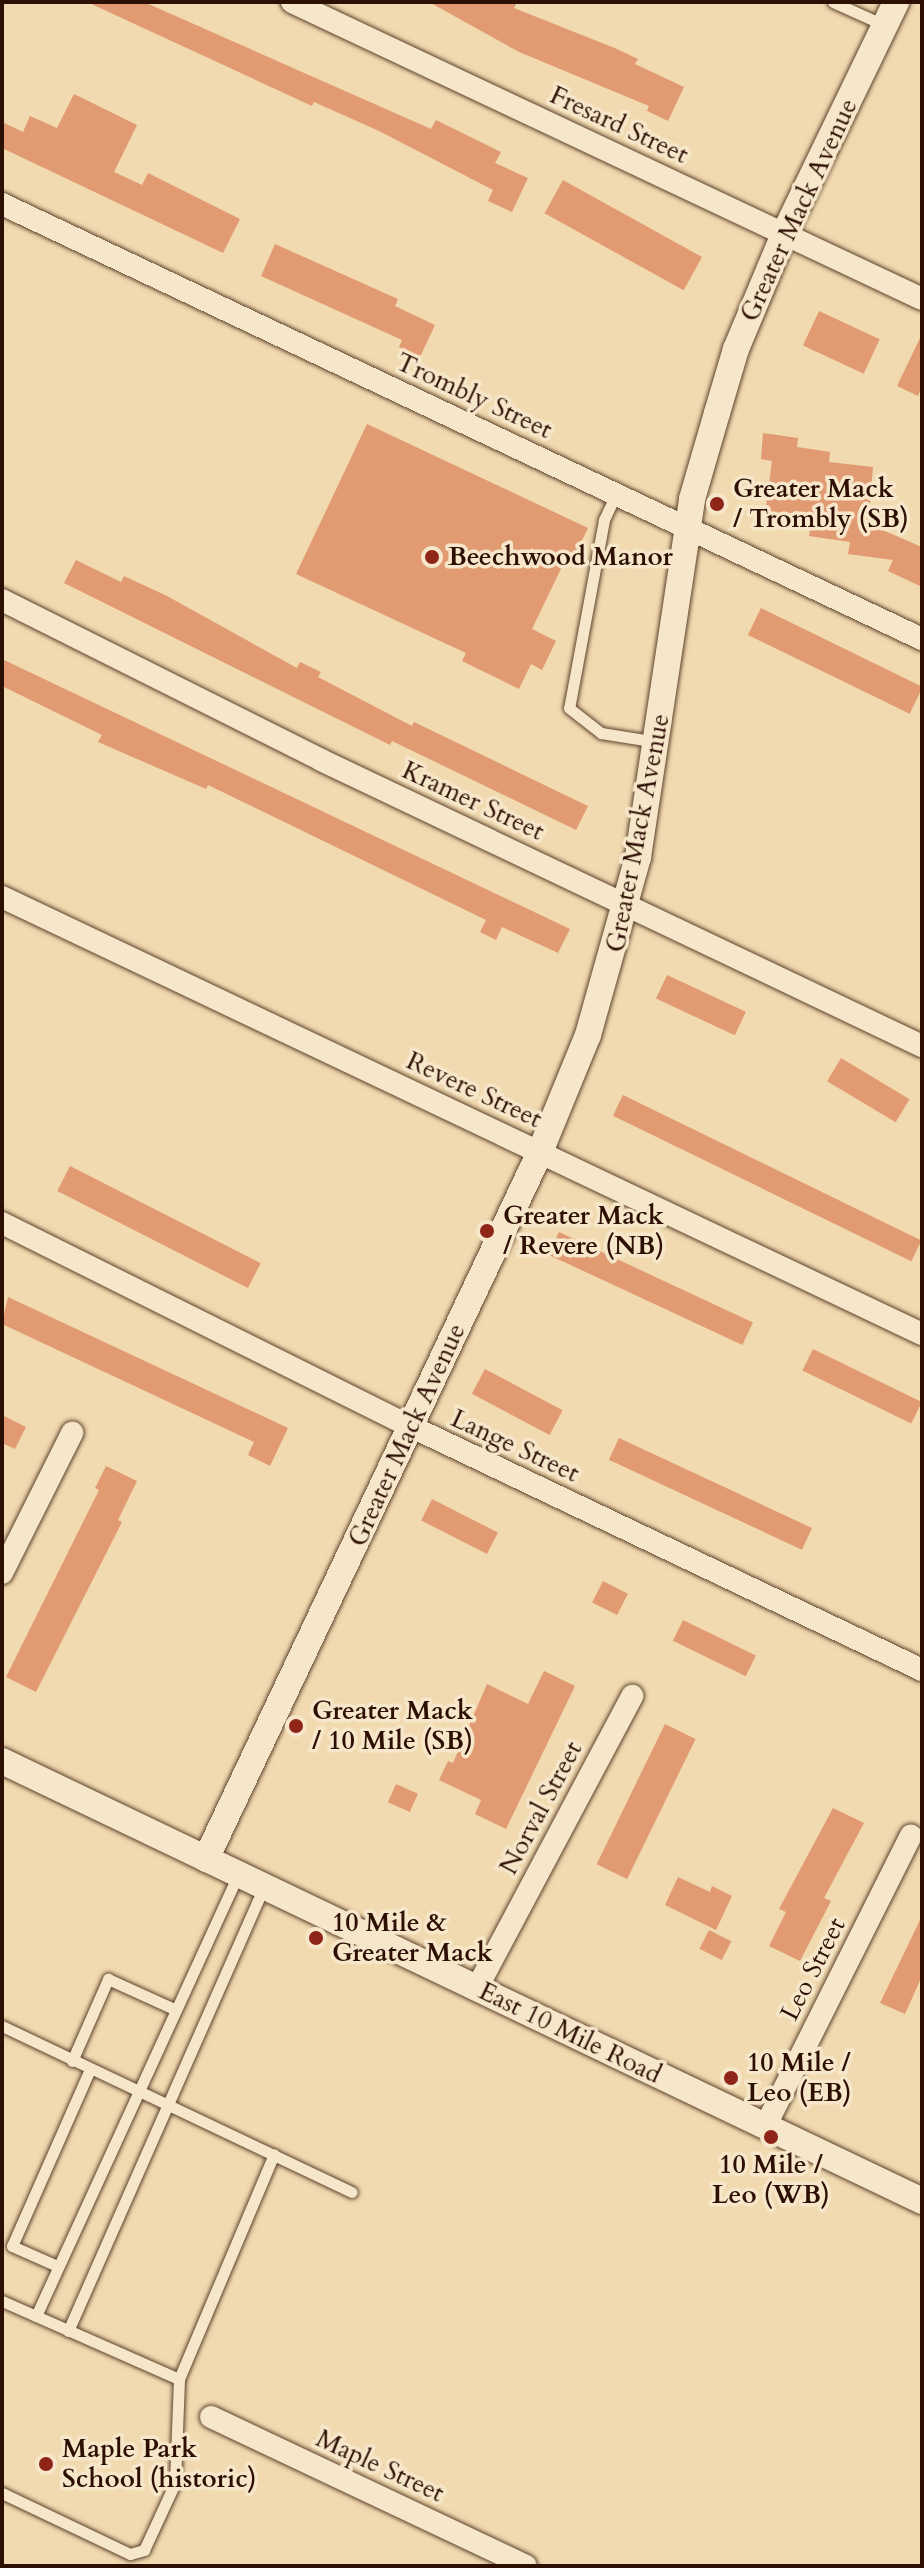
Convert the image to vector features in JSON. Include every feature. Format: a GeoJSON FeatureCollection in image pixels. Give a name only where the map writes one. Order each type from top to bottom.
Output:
{"type":"FeatureCollection","features":[{"type":"Feature","properties":{"kind":"street","name":"Fresard Street"},"geometry":{"type":"LineString","coordinates":[[292,2],[922,299]]}},
{"type":"Feature","properties":{"kind":"street","name":"Greater Mack Avenue"},"geometry":{"type":"LineString","coordinates":[[206,1859],[540,1152],[588,1035],[628,906],[658,742],[689,527],[736,349],[784,234],[890,14]]}},
{"type":"Feature","properties":{"kind":"street","name":"Trombly Street"},"geometry":{"type":"LineString","coordinates":[[2,204],[922,639]]}},
{"type":"Feature","properties":{"kind":"street","name":"Kramer Street"},"geometry":{"type":"LineString","coordinates":[[2,600],[922,1046]]}},
{"type":"Feature","properties":{"kind":"street","name":"Revere Street"},"geometry":{"type":"LineString","coordinates":[[2,897],[922,1334]]}},
{"type":"Feature","properties":{"kind":"street","name":"Lange Street"},"geometry":{"type":"LineString","coordinates":[[2,1223],[410,1426],[922,1670]]}},
{"type":"Feature","properties":{"kind":"street"},"geometry":{"type":"LineString","coordinates":[[2,1573],[72,1433]]}},
{"type":"Feature","properties":{"kind":"street","name":"Norval Street"},"geometry":{"type":"LineString","coordinates":[[477,1988],[632,1696]]}},
{"type":"Feature","properties":{"kind":"street","name":"East 10 Mile Road"},"geometry":{"type":"LineString","coordinates":[[2,1761],[922,2201]]}},
{"type":"Feature","properties":{"kind":"street","name":"Leo Street"},"geometry":{"type":"LineString","coordinates":[[765,2127],[911,1836]]}},
{"type":"Feature","properties":{"kind":"street","name":"Maple Street"},"geometry":{"type":"LineString","coordinates":[[211,2417],[526,2566]]}},
{"type":"Feature","properties":{"kind":"lane"},"geometry":{"type":"LineString","coordinates":[[833,2],[890,14]]}},
{"type":"Feature","properties":{"kind":"lane"},"geometry":{"type":"LineString","coordinates":[[616,494],[604,520],[569,708],[601,733],[658,742]]}},
{"type":"Feature","properties":{"kind":"lane"},"geometry":{"type":"LineString","coordinates":[[36,2316],[55,2265],[238,1874]]}},
{"type":"Feature","properties":{"kind":"lane"},"geometry":{"type":"LineString","coordinates":[[68,2331],[170,2106],[264,1886]]}},
{"type":"Feature","properties":{"kind":"lane"},"geometry":{"type":"LineString","coordinates":[[72,2061],[108,1979],[174,2009]]}},
{"type":"Feature","properties":{"kind":"lane"},"geometry":{"type":"LineString","coordinates":[[2,2026],[352,2192]]}},
{"type":"Feature","properties":{"kind":"lane"},"geometry":{"type":"LineString","coordinates":[[55,2265],[12,2246],[90,2069]]}},
{"type":"Feature","properties":{"kind":"lane"},"geometry":{"type":"LineString","coordinates":[[2,2493],[130,2554],[144,2550],[175,2483],[173,2411],[179,2379],[274,2154]]}},
{"type":"Feature","properties":{"kind":"lane"},"geometry":{"type":"LineString","coordinates":[[2,2301],[179,2379]]}},
{"type":"Feature","properties":{"kind":"building"},"geometry":{"type":"Polygon","coordinates":[[[87,2],[144,2],[431,129],[436,120],[501,152],[495,163],[528,178],[512,212],[488,201],[493,190],[379,131],[314,102],[312,106],[87,2]]]}},
{"type":"Feature","properties":{"kind":"building"},"geometry":{"type":"Polygon","coordinates":[[[429,2],[517,2],[514,8],[617,49],[638,59],[635,64],[684,87],[668,121],[647,111],[649,106],[519,52],[429,2]]]}},
{"type":"Feature","properties":{"kind":"building"},"geometry":{"type":"Polygon","coordinates":[[[74,94],[137,125],[114,172],[142,185],[148,173],[240,219],[223,253],[2,148],[2,122],[23,132],[30,116],[57,128],[74,94]]]}},
{"type":"Feature","properties":{"kind":"building"},"geometry":{"type":"Polygon","coordinates":[[[563,180],[702,257],[684,290],[545,213],[563,180]]]}},
{"type":"Feature","properties":{"kind":"building"},"geometry":{"type":"Polygon","coordinates":[[[275,244],[398,299],[395,306],[435,325],[420,357],[399,347],[402,340],[261,276],[275,244]]]}},
{"type":"Feature","properties":{"kind":"building"},"geometry":{"type":"Polygon","coordinates":[[[819,311],[880,339],[864,374],[803,345],[819,311]]]}},
{"type":"Feature","properties":{"kind":"building"},"geometry":{"type":"Polygon","coordinates":[[[922,334],[922,386],[918,396],[897,386],[922,334]]]}},
{"type":"Feature","properties":{"kind":"building","name":"Beechwood Manor"},"geometry":{"type":"Polygon","coordinates":[[[367,424],[588,528],[575,555],[569,552],[532,629],[556,641],[542,670],[531,664],[519,689],[462,661],[466,653],[296,574],[367,424]]]}},
{"type":"Feature","properties":{"kind":"building"},"geometry":{"type":"Polygon","coordinates":[[[763,433],[798,438],[797,447],[830,452],[829,462],[873,467],[869,514],[882,515],[880,529],[922,547],[922,587],[888,571],[893,560],[848,554],[850,542],[809,536],[812,519],[765,514],[772,461],[761,459],[763,433]]]}},
{"type":"Feature","properties":{"kind":"building"},"geometry":{"type":"Polygon","coordinates":[[[76,560],[121,582],[124,576],[167,596],[297,668],[300,662],[321,672],[318,677],[412,726],[414,722],[588,806],[576,830],[392,741],[390,745],[64,583],[76,560]]]}},
{"type":"Feature","properties":{"kind":"building"},"geometry":{"type":"Polygon","coordinates":[[[761,608],[922,687],[910,714],[748,635],[761,608]]]}},
{"type":"Feature","properties":{"kind":"building"},"geometry":{"type":"Polygon","coordinates":[[[2,659],[570,929],[558,953],[502,927],[496,940],[480,932],[486,920],[208,785],[206,789],[98,742],[102,735],[2,686],[2,659]]]}},
{"type":"Feature","properties":{"kind":"building"},"geometry":{"type":"Polygon","coordinates":[[[667,975],[746,1012],[735,1035],[656,999],[667,975]]]}},
{"type":"Feature","properties":{"kind":"building"},"geometry":{"type":"Polygon","coordinates":[[[841,1058],[910,1099],[896,1122],[827,1081],[841,1058]]]}},
{"type":"Feature","properties":{"kind":"building"},"geometry":{"type":"Polygon","coordinates":[[[623,1095],[921,1241],[911,1261],[613,1116],[623,1095]]]}},
{"type":"Feature","properties":{"kind":"building"},"geometry":{"type":"Polygon","coordinates":[[[70,1166],[261,1263],[248,1288],[57,1191],[70,1166]]]}},
{"type":"Feature","properties":{"kind":"building"},"geometry":{"type":"Polygon","coordinates":[[[559,1232],[753,1322],[742,1345],[548,1255],[559,1232]]]}},
{"type":"Feature","properties":{"kind":"building"},"geometry":{"type":"Polygon","coordinates":[[[8,1297],[288,1428],[270,1466],[248,1455],[254,1442],[2,1324],[8,1297]]]}},
{"type":"Feature","properties":{"kind":"building"},"geometry":{"type":"Polygon","coordinates":[[[813,1349],[922,1402],[911,1424],[802,1371],[813,1349]]]}},
{"type":"Feature","properties":{"kind":"building"},"geometry":{"type":"Polygon","coordinates":[[[485,1369],[563,1410],[550,1435],[472,1394],[485,1369]]]}},
{"type":"Feature","properties":{"kind":"building"},"geometry":{"type":"Polygon","coordinates":[[[2,1415],[26,1427],[15,1449],[2,1443],[2,1415]]]}},
{"type":"Feature","properties":{"kind":"building"},"geometry":{"type":"Polygon","coordinates":[[[619,1438],[812,1528],[802,1550],[609,1460],[619,1438]]]}},
{"type":"Feature","properties":{"kind":"building"},"geometry":{"type":"Polygon","coordinates":[[[106,1466],[137,1481],[118,1520],[122,1522],[36,1692],[6,1677],[99,1490],[95,1488],[106,1466]]]}},
{"type":"Feature","properties":{"kind":"building"},"geometry":{"type":"Polygon","coordinates":[[[432,1499],[498,1533],[487,1554],[421,1520],[432,1499]]]}},
{"type":"Feature","properties":{"kind":"building"},"geometry":{"type":"Polygon","coordinates":[[[603,1581],[628,1594],[617,1615],[592,1602],[603,1581]]]}},
{"type":"Feature","properties":{"kind":"building"},"geometry":{"type":"Polygon","coordinates":[[[683,1620],[756,1656],[746,1676],[673,1641],[683,1620]]]}},
{"type":"Feature","properties":{"kind":"building"},"geometry":{"type":"Polygon","coordinates":[[[544,1671],[575,1686],[506,1829],[475,1814],[481,1800],[439,1780],[448,1761],[453,1763],[487,1684],[528,1704],[544,1671]]]}},
{"type":"Feature","properties":{"kind":"building"},"geometry":{"type":"Polygon","coordinates":[[[665,1724],[696,1739],[627,1879],[597,1864],[665,1724]]]}},
{"type":"Feature","properties":{"kind":"building"},"geometry":{"type":"Polygon","coordinates":[[[396,1784],[418,1794],[410,1812],[388,1802],[396,1784]]]}},
{"type":"Feature","properties":{"kind":"building"},"geometry":{"type":"Polygon","coordinates":[[[833,1808],[864,1823],[824,1898],[831,1901],[800,1961],[769,1946],[786,1912],[779,1909],[833,1808]]]}},
{"type":"Feature","properties":{"kind":"building"},"geometry":{"type":"Polygon","coordinates":[[[678,1877],[710,1892],[712,1886],[732,1896],[716,1930],[665,1905],[678,1877]]]}},
{"type":"Feature","properties":{"kind":"building"},"geometry":{"type":"Polygon","coordinates":[[[922,1916],[922,1976],[905,2014],[880,2003],[922,1916]]]}},
{"type":"Feature","properties":{"kind":"building"},"geometry":{"type":"Polygon","coordinates":[[[709,1930],[731,1941],[722,1960],[699,1949],[709,1930]]]}},
{"type":"Feature","properties":{"kind":"place","name":"Greater Mack / Trombly (SB)"},"geometry":{"type":"Point","coordinates":[717,504]}},
{"type":"Feature","properties":{"kind":"place","name":"Beechwood Manor"},"geometry":{"type":"Point","coordinates":[432,557]}},
{"type":"Feature","properties":{"kind":"place","name":"Greater Mack / Revere (NB)"},"geometry":{"type":"Point","coordinates":[487,1231]}},
{"type":"Feature","properties":{"kind":"place","name":"Greater Mack / 10 Mile (SB)"},"geometry":{"type":"Point","coordinates":[296,1726]}},
{"type":"Feature","properties":{"kind":"place","name":"10 Mile & Greater Mack"},"geometry":{"type":"Point","coordinates":[316,1938]}},
{"type":"Feature","properties":{"kind":"place","name":"10 Mile / Leo (EB)"},"geometry":{"type":"Point","coordinates":[731,2078]}},
{"type":"Feature","properties":{"kind":"place","name":"10 Mile / Leo (WB)"},"geometry":{"type":"Point","coordinates":[771,2137]}},
{"type":"Feature","properties":{"kind":"place","name":"Maple Park School (historic)"},"geometry":{"type":"Point","coordinates":[46,2464]}}]}
